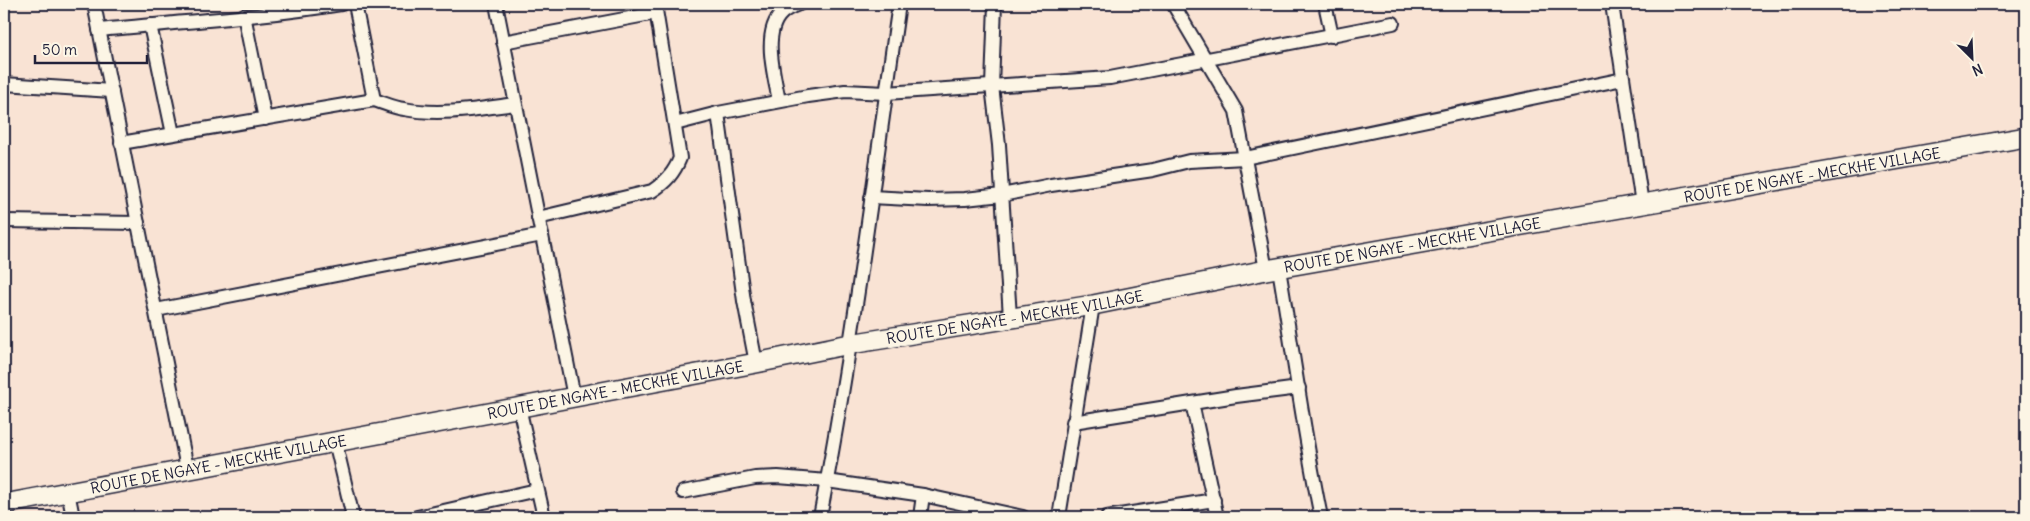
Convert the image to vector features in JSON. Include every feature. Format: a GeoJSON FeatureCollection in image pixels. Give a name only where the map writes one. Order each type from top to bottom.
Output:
{"type":"FeatureCollection","features":[{"type":"Feature","properties":{"kind":"main road","name":"ROUTE DE NGAYE - MECKHE VILLAGE"},"geometry":{"type":"LineString","coordinates":[[4,504],[186,468],[850,344],[1093,305],[1272,269],[2026,137]]}},
{"type":"Feature","properties":{"kind":"street"},"geometry":{"type":"LineString","coordinates":[[94,4],[186,468]]}},
{"type":"Feature","properties":{"kind":"street"},"geometry":{"type":"LineString","coordinates":[[99,30],[244,15],[287,8],[341,4]]}},
{"type":"Feature","properties":{"kind":"street"},"geometry":{"type":"LineString","coordinates":[[355,4],[374,100]]}},
{"type":"Feature","properties":{"kind":"street"},"geometry":{"type":"LineString","coordinates":[[496,4],[574,397]]}},
{"type":"Feature","properties":{"kind":"street"},"geometry":{"type":"LineString","coordinates":[[779,102],[771,54],[771,38],[775,23],[782,12],[800,4]]}},
{"type":"Feature","properties":{"kind":"street"},"geometry":{"type":"LineString","coordinates":[[820,517],[850,344],[899,4]]}},
{"type":"Feature","properties":{"kind":"street"},"geometry":{"type":"LineString","coordinates":[[995,4],[992,86],[999,145],[1010,317]]}},
{"type":"Feature","properties":{"kind":"street"},"geometry":{"type":"LineString","coordinates":[[1173,4],[1236,111],[1245,158],[1300,388],[1311,469],[1321,517]]}},
{"type":"Feature","properties":{"kind":"street"},"geometry":{"type":"LineString","coordinates":[[1325,4],[1332,36]]}},
{"type":"Feature","properties":{"kind":"street"},"geometry":{"type":"LineString","coordinates":[[1612,4],[1642,204]]}},
{"type":"Feature","properties":{"kind":"street"},"geometry":{"type":"LineString","coordinates":[[503,42],[656,9],[680,158],[675,171],[664,183],[652,191],[538,218]]}},
{"type":"Feature","properties":{"kind":"street"},"geometry":{"type":"LineString","coordinates":[[244,15],[264,119]]}},
{"type":"Feature","properties":{"kind":"street"},"geometry":{"type":"LineString","coordinates":[[675,124],[718,113],[845,91],[886,93],[1110,78],[1206,61],[1393,23]]}},
{"type":"Feature","properties":{"kind":"street"},"geometry":{"type":"LineString","coordinates":[[150,25],[172,134]]}},
{"type":"Feature","properties":{"kind":"street"},"geometry":{"type":"LineString","coordinates":[[871,197],[928,200],[1002,195],[1051,185],[1153,170],[1189,161],[1245,158],[1623,79]]}},
{"type":"Feature","properties":{"kind":"street"},"geometry":{"type":"LineString","coordinates":[[4,84],[112,91]]}},
{"type":"Feature","properties":{"kind":"street"},"geometry":{"type":"LineString","coordinates":[[121,143],[374,100],[402,109],[426,112],[461,111],[515,104]]}},
{"type":"Feature","properties":{"kind":"street"},"geometry":{"type":"LineString","coordinates":[[718,113],[744,301],[756,363]]}},
{"type":"Feature","properties":{"kind":"street"},"geometry":{"type":"LineString","coordinates":[[4,220],[138,223]]}},
{"type":"Feature","properties":{"kind":"street"},"geometry":{"type":"LineString","coordinates":[[156,310],[542,235]]}},
{"type":"Feature","properties":{"kind":"street"},"geometry":{"type":"LineString","coordinates":[[1059,517],[1093,305]]}},
{"type":"Feature","properties":{"kind":"street"},"geometry":{"type":"LineString","coordinates":[[1073,422],[1300,388]]}},
{"type":"Feature","properties":{"kind":"street"},"geometry":{"type":"LineString","coordinates":[[1192,403],[1217,517]]}},
{"type":"Feature","properties":{"kind":"street"},"geometry":{"type":"LineString","coordinates":[[519,407],[544,517]]}},
{"type":"Feature","properties":{"kind":"street"},"geometry":{"type":"LineString","coordinates":[[335,441],[353,517]]}},
{"type":"Feature","properties":{"kind":"street"},"geometry":{"type":"LineString","coordinates":[[683,492],[755,478],[778,477],[827,481],[923,495],[977,512],[1023,517]]}},
{"type":"Feature","properties":{"kind":"street"},"geometry":{"type":"LineString","coordinates":[[418,517],[438,515],[537,490]]}},
{"type":"Feature","properties":{"kind":"street"},"geometry":{"type":"LineString","coordinates":[[68,492],[73,517]]}},
{"type":"Feature","properties":{"kind":"street"},"geometry":{"type":"LineString","coordinates":[[920,517],[923,495]]}},
{"type":"Feature","properties":{"kind":"street"},"geometry":{"type":"LineString","coordinates":[[1107,517],[1214,500]]}}]}
